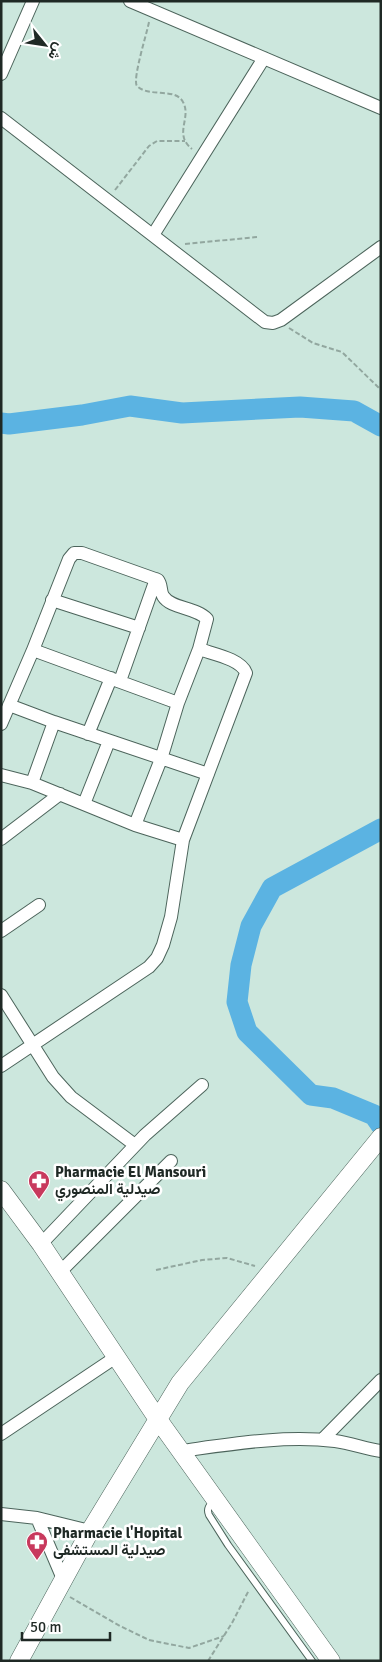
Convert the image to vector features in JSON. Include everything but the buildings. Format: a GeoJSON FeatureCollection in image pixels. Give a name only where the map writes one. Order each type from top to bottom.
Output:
{"type":"FeatureCollection","features":[{"type":"Feature","properties":{"kind":"street"},"geometry":{"type":"LineString","coordinates":[[1,74],[33,1]]}},
{"type":"Feature","properties":{"kind":"street"},"geometry":{"type":"LineString","coordinates":[[143,5],[381,108]]}},
{"type":"Feature","properties":{"kind":"street"},"geometry":{"type":"LineString","coordinates":[[153,235],[264,58]]}},
{"type":"Feature","properties":{"kind":"street"},"geometry":{"type":"LineString","coordinates":[[1,118],[262,320],[269,323],[278,322],[381,247]]}},
{"type":"Feature","properties":{"kind":"street"},"geometry":{"type":"LineString","coordinates":[[1,724],[69,559],[74,553],[91,555],[156,579],[161,584],[163,596],[169,601],[193,610],[207,619],[199,649],[178,703],[161,759],[135,825]]}},
{"type":"Feature","properties":{"kind":"street"},"geometry":{"type":"LineString","coordinates":[[88,734],[139,628],[156,579]]}},
{"type":"Feature","properties":{"kind":"street"},"geometry":{"type":"LineString","coordinates":[[52,600],[139,628]]}},
{"type":"Feature","properties":{"kind":"street"},"geometry":{"type":"LineString","coordinates":[[1,1066],[149,967],[157,958],[171,917],[183,840],[246,673],[238,663],[199,649]]}},
{"type":"Feature","properties":{"kind":"street"},"geometry":{"type":"LineString","coordinates":[[33,650],[178,703]]}},
{"type":"Feature","properties":{"kind":"street"},"geometry":{"type":"LineString","coordinates":[[9,705],[108,741],[208,774]]}},
{"type":"Feature","properties":{"kind":"street"},"geometry":{"type":"LineString","coordinates":[[32,783],[54,722]]}},
{"type":"Feature","properties":{"kind":"street"},"geometry":{"type":"LineString","coordinates":[[84,804],[108,741]]}},
{"type":"Feature","properties":{"kind":"street"},"geometry":{"type":"LineString","coordinates":[[1,775],[32,783],[135,825],[183,840]]}},
{"type":"Feature","properties":{"kind":"street"},"geometry":{"type":"LineString","coordinates":[[1,838],[60,794]]}},
{"type":"Feature","properties":{"kind":"street"},"geometry":{"type":"LineString","coordinates":[[1,931],[39,905]]}},
{"type":"Feature","properties":{"kind":"street"},"geometry":{"type":"LineString","coordinates":[[1,995],[53,1077],[72,1097],[135,1145]]}},
{"type":"Feature","properties":{"kind":"street"},"geometry":{"type":"LineString","coordinates":[[41,1244],[135,1145],[202,1085]]}},
{"type":"Feature","properties":{"kind":"street"},"geometry":{"type":"LineString","coordinates":[[19,1661],[90,1531],[180,1383],[381,1137]]}},
{"type":"Feature","properties":{"kind":"street"},"geometry":{"type":"LineString","coordinates":[[60,1272],[171,1161]]}},
{"type":"Feature","properties":{"kind":"street"},"geometry":{"type":"LineString","coordinates":[[1,1190],[41,1244],[157,1418],[331,1661]]}},
{"type":"Feature","properties":{"kind":"street"},"geometry":{"type":"LineString","coordinates":[[1,1434],[116,1357]]}},
{"type":"Feature","properties":{"kind":"street"},"geometry":{"type":"LineString","coordinates":[[322,1440],[381,1380]]}},
{"type":"Feature","properties":{"kind":"street"},"geometry":{"type":"LineString","coordinates":[[181,1452],[256,1440],[336,1441],[381,1451]]}},
{"type":"Feature","properties":{"kind":"street"},"geometry":{"type":"LineString","coordinates":[[1,1514],[37,1518],[90,1531]]}},
{"type":"Feature","properties":{"kind":"street"},"geometry":{"type":"LineString","coordinates":[[37,1518],[60,1585]]}},
{"type":"Feature","properties":{"kind":"lane"},"geometry":{"type":"LineString","coordinates":[[216,1499],[208,1507],[209,1515],[228,1545],[312,1661]]}},
{"type":"Feature","properties":{"kind":"path"},"geometry":{"type":"LineString","coordinates":[[143,5],[145,41],[135,80],[138,86],[144,90],[178,96],[183,100],[185,114],[183,134],[185,141],[201,157]]}},
{"type":"Feature","properties":{"kind":"path"},"geometry":{"type":"LineString","coordinates":[[108,200],[153,142],[185,141]]}},
{"type":"Feature","properties":{"kind":"path"},"geometry":{"type":"LineString","coordinates":[[167,246],[257,238]]}},
{"type":"Feature","properties":{"kind":"path"},"geometry":{"type":"LineString","coordinates":[[278,322],[312,343],[342,352],[381,390]]}},
{"type":"Feature","properties":{"kind":"path"},"geometry":{"type":"LineString","coordinates":[[156,1270],[202,1260],[227,1258],[272,1272]]}},
{"type":"Feature","properties":{"kind":"path"},"geometry":{"type":"LineString","coordinates":[[208,1661],[224,1636],[254,1579]]}},
{"type":"Feature","properties":{"kind":"path"},"geometry":{"type":"LineString","coordinates":[[60,1585],[120,1626],[149,1640],[189,1648],[224,1636]]}},
{"type":"Feature","properties":{"kind":"waterway"},"geometry":{"type":"LineString","coordinates":[[1,423],[9,424],[82,415],[130,406],[182,413],[300,407],[354,411],[381,426]]}},
{"type":"Feature","properties":{"kind":"waterway"},"geometry":{"type":"LineString","coordinates":[[381,829],[272,888],[251,926],[241,965],[237,1002],[247,1032],[311,1095],[333,1098],[374,1115],[381,1125]]}},
{"type":"Feature","properties":{"kind":"place","name":"Pharmacie El Mansouri صيدلية المنصوري"},"geometry":{"type":"Point","coordinates":[39,1200]}},
{"type":"Feature","properties":{"kind":"place","name":"Pharmacie l'Hopital صيدلية المستشفى"},"geometry":{"type":"Point","coordinates":[37,1561]}}]}
